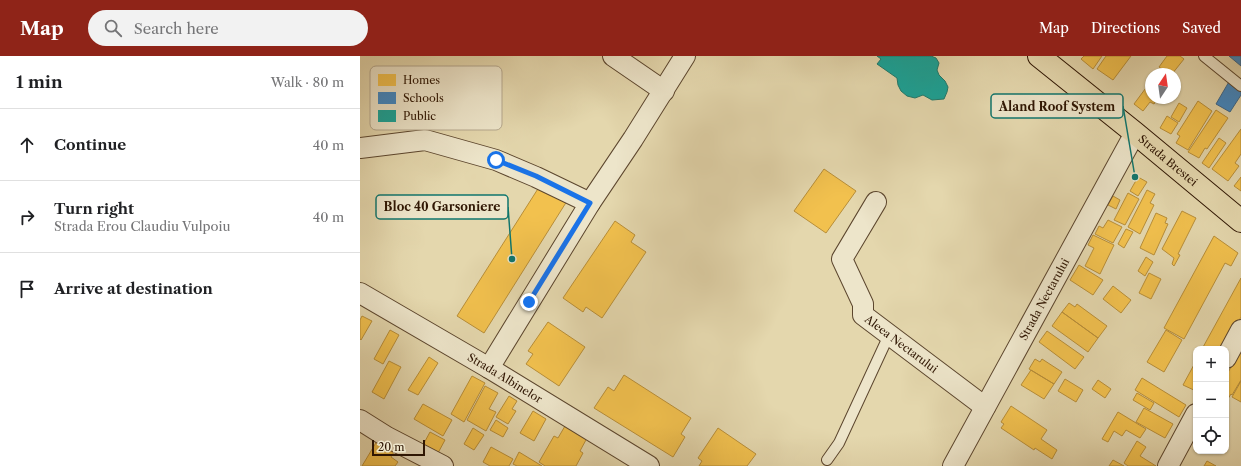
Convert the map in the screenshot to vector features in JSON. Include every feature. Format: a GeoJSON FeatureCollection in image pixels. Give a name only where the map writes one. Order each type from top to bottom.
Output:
{"type":"FeatureCollection","features":[{"type":"Feature","properties":{"kind":"main road","name":"Strada Brestei"},"geometry":{"type":"LineString","coordinates":[[1039,56],[1239,214]]}},
{"type":"Feature","properties":{"kind":"street"},"geometry":{"type":"LineString","coordinates":[[613,56],[664,91]]}},
{"type":"Feature","properties":{"kind":"street"},"geometry":{"type":"LineString","coordinates":[[488,368],[590,203],[633,139],[685,56]]}},
{"type":"Feature","properties":{"kind":"street","name":"Strada Nectarului"},"geometry":{"type":"LineString","coordinates":[[953,466],[1135,133]]}},
{"type":"Feature","properties":{"kind":"street"},"geometry":{"type":"LineString","coordinates":[[363,145],[425,140],[496,160],[536,176],[590,203]]}},
{"type":"Feature","properties":{"kind":"street","name":"Aleea Nectarului"},"geometry":{"type":"LineString","coordinates":[[876,202],[842,258],[863,304],[863,315],[985,407]]}},
{"type":"Feature","properties":{"kind":"street","name":"Strada Albinelor"},"geometry":{"type":"LineString","coordinates":[[360,293],[488,368],[649,466]]}},
{"type":"Feature","properties":{"kind":"street"},"geometry":{"type":"LineString","coordinates":[[1229,352],[1241,330]]}},
{"type":"Feature","properties":{"kind":"street"},"geometry":{"type":"LineString","coordinates":[[1168,466],[1194,418]]}},
{"type":"Feature","properties":{"kind":"street"},"geometry":{"type":"LineString","coordinates":[[360,420],[386,436],[443,466]]}},
{"type":"Feature","properties":{"kind":"lane"},"geometry":{"type":"LineString","coordinates":[[1204,56],[1241,86]]}},
{"type":"Feature","properties":{"kind":"lane"},"geometry":{"type":"LineString","coordinates":[[827,460],[839,443],[888,335]]}},
{"type":"Feature","properties":{"kind":"building: Homes"},"geometry":{"type":"Polygon","coordinates":[[[1084,56],[1102,56],[1093,69],[1081,59],[1084,56]]]}},
{"type":"Feature","properties":{"kind":"building: Homes"},"geometry":{"type":"Polygon","coordinates":[[[1106,56],[1131,56],[1113,80],[1097,69],[1106,56]]]}},
{"type":"Feature","properties":{"kind":"building: Homes"},"geometry":{"type":"Polygon","coordinates":[[[1167,56],[1180,56],[1184,59],[1177,68],[1159,67],[1167,56]]]}},
{"type":"Feature","properties":{"kind":"building: Homes"},"geometry":{"type":"Polygon","coordinates":[[[1145,89],[1145,104],[1148,104],[1143,111],[1134,104],[1145,89]]]}},
{"type":"Feature","properties":{"kind":"building: Homes"},"geometry":{"type":"Polygon","coordinates":[[[1198,101],[1212,111],[1188,150],[1176,143],[1180,136],[1177,134],[1198,101]]]}},
{"type":"Feature","properties":{"kind":"building: Homes"},"geometry":{"type":"Polygon","coordinates":[[[1178,104],[1187,108],[1179,122],[1171,117],[1178,104]]]}},
{"type":"Feature","properties":{"kind":"building: Homes"},"geometry":{"type":"Polygon","coordinates":[[[1216,110],[1228,118],[1199,158],[1188,152],[1216,110]]]}},
{"type":"Feature","properties":{"kind":"building: Homes"},"geometry":{"type":"Polygon","coordinates":[[[1167,116],[1178,123],[1171,134],[1160,128],[1167,116]]]}},
{"type":"Feature","properties":{"kind":"building: Homes"},"geometry":{"type":"Polygon","coordinates":[[[1241,129],[1241,154],[1235,163],[1239,166],[1228,181],[1212,169],[1241,129]]]}},
{"type":"Feature","properties":{"kind":"building: Homes"},"geometry":{"type":"Polygon","coordinates":[[[1219,138],[1226,143],[1209,168],[1202,163],[1219,138]]]}},
{"type":"Feature","properties":{"kind":"building: Homes"},"geometry":{"type":"Polygon","coordinates":[[[824,169],[856,191],[826,233],[794,211],[824,169]]]}},
{"type":"Feature","properties":{"kind":"building: Homes"},"geometry":{"type":"Polygon","coordinates":[[[1138,177],[1147,182],[1138,196],[1130,191],[1138,177]]]}},
{"type":"Feature","properties":{"kind":"building: Homes"},"geometry":{"type":"Polygon","coordinates":[[[1241,177],[1241,191],[1234,186],[1241,177]]]}},
{"type":"Feature","properties":{"kind":"building: Homes"},"geometry":{"type":"Polygon","coordinates":[[[541,184],[567,201],[484,333],[457,316],[541,184]]]}},
{"type":"Feature","properties":{"kind":"building: Homes"},"geometry":{"type":"Polygon","coordinates":[[[1147,190],[1155,194],[1150,203],[1154,205],[1140,234],[1128,227],[1147,190]]]}},
{"type":"Feature","properties":{"kind":"building: Homes"},"geometry":{"type":"Polygon","coordinates":[[[1128,193],[1139,199],[1125,225],[1114,220],[1128,193]]]}},
{"type":"Feature","properties":{"kind":"building: Homes"},"geometry":{"type":"Polygon","coordinates":[[[1113,196],[1120,200],[1116,209],[1108,205],[1113,196]]]}},
{"type":"Feature","properties":{"kind":"building: Homes"},"geometry":{"type":"Polygon","coordinates":[[[1182,211],[1196,218],[1178,254],[1180,255],[1174,266],[1172,264],[1174,258],[1162,249],[1182,211]]]}},
{"type":"Feature","properties":{"kind":"building: Homes"},"geometry":{"type":"Polygon","coordinates":[[[1156,213],[1167,218],[1165,223],[1168,224],[1154,255],[1140,248],[1156,213]]]}},
{"type":"Feature","properties":{"kind":"building: Homes"},"geometry":{"type":"Polygon","coordinates":[[[1108,220],[1122,227],[1113,243],[1095,234],[1099,226],[1103,228],[1108,220]]]}},
{"type":"Feature","properties":{"kind":"building: Homes"},"geometry":{"type":"Polygon","coordinates":[[[615,221],[635,235],[631,242],[646,252],[602,318],[586,307],[583,312],[563,298],[615,221]]]}},
{"type":"Feature","properties":{"kind":"building: Homes"},"geometry":{"type":"Polygon","coordinates":[[[1126,229],[1133,232],[1124,248],[1118,244],[1126,229]]]}},
{"type":"Feature","properties":{"kind":"building: Homes"},"geometry":{"type":"Polygon","coordinates":[[[1093,235],[1114,245],[1100,274],[1085,266],[1094,248],[1088,245],[1093,235]]]}},
{"type":"Feature","properties":{"kind":"building: Homes"},"geometry":{"type":"Polygon","coordinates":[[[1214,236],[1238,253],[1231,266],[1225,263],[1184,339],[1164,328],[1214,236]]]}},
{"type":"Feature","properties":{"kind":"building: Homes"},"geometry":{"type":"Polygon","coordinates":[[[1146,257],[1153,262],[1145,276],[1138,271],[1146,257]]]}},
{"type":"Feature","properties":{"kind":"building: Homes"},"geometry":{"type":"Polygon","coordinates":[[[1079,265],[1103,280],[1093,295],[1070,280],[1079,265]]]}},
{"type":"Feature","properties":{"kind":"building: Homes"},"geometry":{"type":"Polygon","coordinates":[[[1149,273],[1161,279],[1151,299],[1139,293],[1149,273]]]}},
{"type":"Feature","properties":{"kind":"building: Homes"},"geometry":{"type":"Polygon","coordinates":[[[1241,278],[1241,317],[1226,346],[1204,346],[1241,278]]]}},
{"type":"Feature","properties":{"kind":"building: Homes"},"geometry":{"type":"Polygon","coordinates":[[[1113,286],[1131,300],[1121,313],[1103,299],[1113,286]]]}},
{"type":"Feature","properties":{"kind":"building: Homes"},"geometry":{"type":"Polygon","coordinates":[[[1069,303],[1075,307],[1077,304],[1107,326],[1098,338],[1062,312],[1069,303]]]}},
{"type":"Feature","properties":{"kind":"building: Homes"},"geometry":{"type":"Polygon","coordinates":[[[1062,312],[1098,338],[1088,352],[1052,326],[1062,312]]]}},
{"type":"Feature","properties":{"kind":"building: Homes"},"geometry":{"type":"Polygon","coordinates":[[[362,316],[372,321],[361,340],[360,320],[362,316]]]}},
{"type":"Feature","properties":{"kind":"building: Homes"},"geometry":{"type":"Polygon","coordinates":[[[548,322],[585,347],[559,386],[526,364],[533,354],[528,351],[548,322]]]}},
{"type":"Feature","properties":{"kind":"building: Homes"},"geometry":{"type":"Polygon","coordinates":[[[390,330],[399,335],[383,364],[374,359],[390,330]]]}},
{"type":"Feature","properties":{"kind":"building: Homes"},"geometry":{"type":"Polygon","coordinates":[[[1166,330],[1182,340],[1164,372],[1147,362],[1166,330]]]}},
{"type":"Feature","properties":{"kind":"building: Homes"},"geometry":{"type":"Polygon","coordinates":[[[1047,331],[1084,357],[1075,369],[1039,342],[1047,331]]]}},
{"type":"Feature","properties":{"kind":"building: Homes"},"geometry":{"type":"Polygon","coordinates":[[[1240,351],[1241,380],[1232,395],[1231,394],[1229,397],[1229,382],[1229,371],[1240,351]]]}},
{"type":"Feature","properties":{"kind":"building: Homes"},"geometry":{"type":"Polygon","coordinates":[[[429,357],[438,363],[418,395],[408,390],[429,357]]]}},
{"type":"Feature","properties":{"kind":"building: Homes"},"geometry":{"type":"Polygon","coordinates":[[[1035,359],[1040,362],[1042,359],[1062,372],[1054,384],[1029,369],[1035,359]]]}},
{"type":"Feature","properties":{"kind":"building: Homes"},"geometry":{"type":"Polygon","coordinates":[[[389,361],[401,367],[384,399],[372,392],[389,361]]]}},
{"type":"Feature","properties":{"kind":"building: Homes"},"geometry":{"type":"Polygon","coordinates":[[[1193,367],[1193,390],[1183,385],[1193,367]]]}},
{"type":"Feature","properties":{"kind":"building: Homes"},"geometry":{"type":"Polygon","coordinates":[[[1031,370],[1054,384],[1044,399],[1021,385],[1031,370]]]}},
{"type":"Feature","properties":{"kind":"building: Homes"},"geometry":{"type":"Polygon","coordinates":[[[624,375],[691,418],[681,434],[685,437],[673,457],[594,408],[608,387],[614,391],[624,375]]]}},
{"type":"Feature","properties":{"kind":"building: Homes"},"geometry":{"type":"Polygon","coordinates":[[[472,376],[485,383],[464,422],[451,414],[472,376]]]}},
{"type":"Feature","properties":{"kind":"building: Homes"},"geometry":{"type":"Polygon","coordinates":[[[1142,378],[1186,405],[1179,417],[1135,390],[1142,378]]]}},
{"type":"Feature","properties":{"kind":"building: Homes"},"geometry":{"type":"Polygon","coordinates":[[[1065,379],[1083,390],[1076,402],[1058,391],[1065,379]]]}},
{"type":"Feature","properties":{"kind":"building: Homes"},"geometry":{"type":"Polygon","coordinates":[[[1098,380],[1111,389],[1105,398],[1092,389],[1098,380]]]}},
{"type":"Feature","properties":{"kind":"building: Homes"},"geometry":{"type":"Polygon","coordinates":[[[1241,381],[1241,402],[1232,397],[1241,381]]]}},
{"type":"Feature","properties":{"kind":"building: Homes"},"geometry":{"type":"Polygon","coordinates":[[[485,386],[498,393],[489,409],[496,412],[486,431],[467,420],[485,386]]]}},
{"type":"Feature","properties":{"kind":"building: Homes"},"geometry":{"type":"Polygon","coordinates":[[[1137,393],[1154,403],[1150,410],[1133,400],[1137,393]]]}},
{"type":"Feature","properties":{"kind":"building: Homes"},"geometry":{"type":"Polygon","coordinates":[[[509,396],[517,401],[512,409],[516,411],[508,424],[496,417],[509,396]]]}},
{"type":"Feature","properties":{"kind":"building: Homes"},"geometry":{"type":"Polygon","coordinates":[[[423,404],[452,420],[443,436],[414,419],[423,404]]]}},
{"type":"Feature","properties":{"kind":"building: Homes"},"geometry":{"type":"Polygon","coordinates":[[[1011,406],[1047,430],[1041,439],[1057,450],[1052,459],[1035,448],[1034,450],[1001,428],[1004,424],[1001,422],[1011,406]]]}},
{"type":"Feature","properties":{"kind":"building: Homes"},"geometry":{"type":"Polygon","coordinates":[[[1144,408],[1173,424],[1165,438],[1136,422],[1144,408]]]}},
{"type":"Feature","properties":{"kind":"building: Homes"},"geometry":{"type":"Polygon","coordinates":[[[533,411],[546,419],[534,441],[520,433],[533,411]]]}},
{"type":"Feature","properties":{"kind":"building: Homes"},"geometry":{"type":"Polygon","coordinates":[[[1118,412],[1146,429],[1140,438],[1126,430],[1122,436],[1114,431],[1108,442],[1102,439],[1118,412]]]}},
{"type":"Feature","properties":{"kind":"building: Homes"},"geometry":{"type":"Polygon","coordinates":[[[496,420],[508,428],[503,437],[490,430],[496,420]]]}},
{"type":"Feature","properties":{"kind":"building: Homes"},"geometry":{"type":"Polygon","coordinates":[[[565,426],[587,438],[580,451],[583,453],[576,466],[545,466],[539,462],[554,436],[558,438],[565,426]]]}},
{"type":"Feature","properties":{"kind":"building: Homes"},"geometry":{"type":"Polygon","coordinates":[[[473,428],[484,435],[474,450],[464,444],[473,428]]]}},
{"type":"Feature","properties":{"kind":"building: Homes"},"geometry":{"type":"Polygon","coordinates":[[[718,428],[756,454],[747,466],[699,466],[702,461],[698,458],[718,428]]]}},
{"type":"Feature","properties":{"kind":"building: Homes"},"geometry":{"type":"Polygon","coordinates":[[[430,432],[445,440],[438,453],[423,445],[430,432]]]}},
{"type":"Feature","properties":{"kind":"building: Homes"},"geometry":{"type":"Polygon","coordinates":[[[377,441],[394,452],[391,457],[398,462],[395,466],[362,466],[377,441]]]}},
{"type":"Feature","properties":{"kind":"building: Homes"},"geometry":{"type":"Polygon","coordinates":[[[1137,441],[1146,447],[1140,456],[1156,466],[1128,466],[1124,463],[1137,441]]]}},
{"type":"Feature","properties":{"kind":"building: Homes"},"geometry":{"type":"Polygon","coordinates":[[[491,447],[513,459],[509,466],[490,466],[483,462],[491,447]]]}},
{"type":"Feature","properties":{"kind":"building: Homes"},"geometry":{"type":"Polygon","coordinates":[[[519,452],[542,466],[517,466],[513,464],[519,452]]]}},
{"type":"Feature","properties":{"kind":"building: Homes"},"geometry":{"type":"Polygon","coordinates":[[[1113,460],[1124,466],[1109,466],[1113,460]]]}},
{"type":"Feature","properties":{"kind":"building: Homes"},"geometry":{"type":"Polygon","coordinates":[[[1207,461],[1216,466],[1204,466],[1207,461]]]}},
{"type":"Feature","properties":{"kind":"building: Schools"},"geometry":{"type":"Polygon","coordinates":[[[1229,56],[1241,56],[1241,66],[1229,56]]]}},
{"type":"Feature","properties":{"kind":"building: Schools"},"geometry":{"type":"Polygon","coordinates":[[[1230,80],[1241,86],[1241,95],[1230,112],[1216,104],[1230,80]]]}},
{"type":"Feature","properties":{"kind":"building: Public"},"geometry":{"type":"Polygon","coordinates":[[[877,56],[931,56],[936,58],[939,63],[937,70],[939,75],[948,87],[944,99],[932,100],[923,95],[915,98],[907,96],[901,91],[897,78],[877,64],[881,59],[877,56]]]}},
{"type":"Feature","properties":{"kind":"place","name":"Aland Roof System"},"geometry":{"type":"Point","coordinates":[1135,177]}},
{"type":"Feature","properties":{"kind":"place","name":"Bloc 40 Garsoniere"},"geometry":{"type":"Point","coordinates":[512,259]}},
{"type":"Feature","properties":{"kind":"route"},"geometry":{"type":"LineString","coordinates":[[496,160],[536,176],[590,203],[529,302]]}}]}
